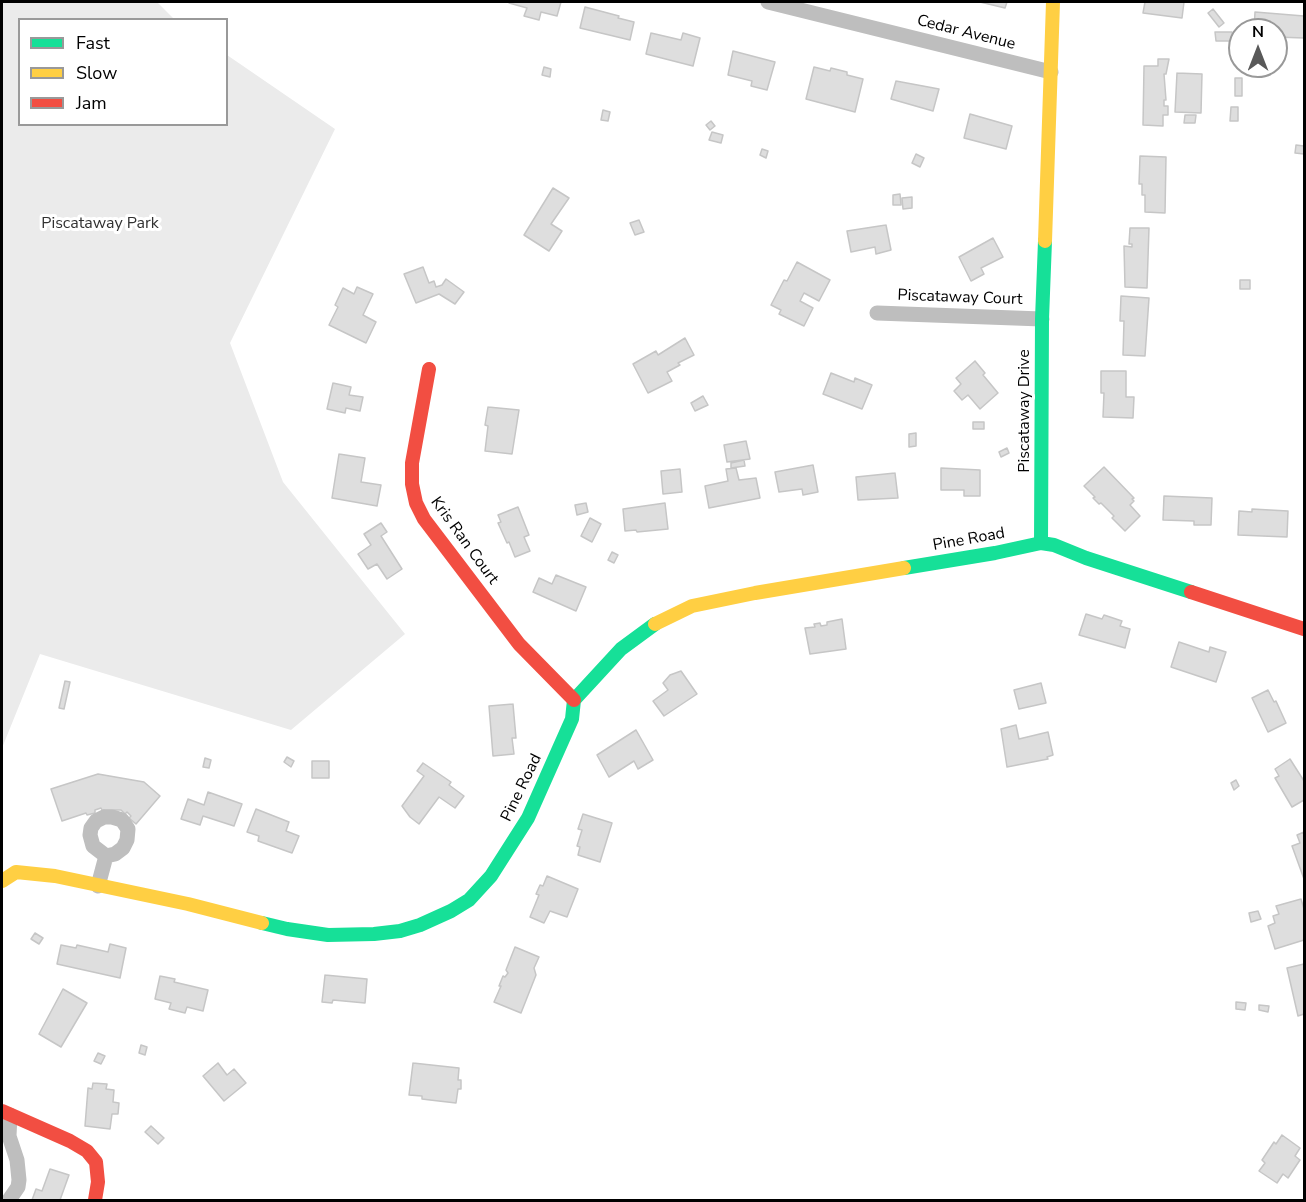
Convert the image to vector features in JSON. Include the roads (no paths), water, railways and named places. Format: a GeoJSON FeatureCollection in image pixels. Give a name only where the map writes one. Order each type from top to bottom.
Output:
{"type":"FeatureCollection","features":[{"type":"Feature","properties":{"kind":"street","name":"Cedar Avenue"},"geometry":{"type":"LineString","coordinates":[[768,2],[1051,72]]}},
{"type":"Feature","properties":{"kind":"street","name":"Piscataway Drive"},"geometry":{"type":"LineString","coordinates":[[1041,543],[1042,319],[1053,2]]}},
{"type":"Feature","properties":{"kind":"street","name":"Piscataway Court"},"geometry":{"type":"LineString","coordinates":[[877,313],[1042,319]]}},
{"type":"Feature","properties":{"kind":"street","name":"Kris Ran Court"},"geometry":{"type":"LineString","coordinates":[[429,369],[412,463],[412,484],[416,503],[423,519],[519,644],[574,700]]}},
{"type":"Feature","properties":{"kind":"street"},"geometry":{"type":"LineString","coordinates":[[1041,543],[1054,545],[1086,558],[1305,629]]}},
{"type":"Feature","properties":{"kind":"street","name":"Pine Road"},"geometry":{"type":"LineString","coordinates":[[2,881],[16,872],[28,872],[188,904],[287,929],[328,935],[355,936],[400,931],[437,919],[469,900],[480,889],[528,818],[572,719],[574,700],[621,649],[651,626],[692,606],[1041,543]]}},
{"type":"Feature","properties":{"kind":"street"},"geometry":{"type":"LineString","coordinates":[[98,886],[106,856]]}},
{"type":"Feature","properties":{"kind":"street"},"geometry":{"type":"LineString","coordinates":[[6,1113],[9,1136],[17,1160],[19,1180],[18,1187],[9,1200]]}},
{"type":"Feature","properties":{"kind":"street"},"geometry":{"type":"LineString","coordinates":[[6,1113],[80,1145],[92,1156],[96,1162],[98,1182],[94,1200]]}},
{"type":"Feature","properties":{"kind":"park label","name":"Piscataway Park"},"geometry":{"type":"Point","coordinates":[100,224]}}]}
